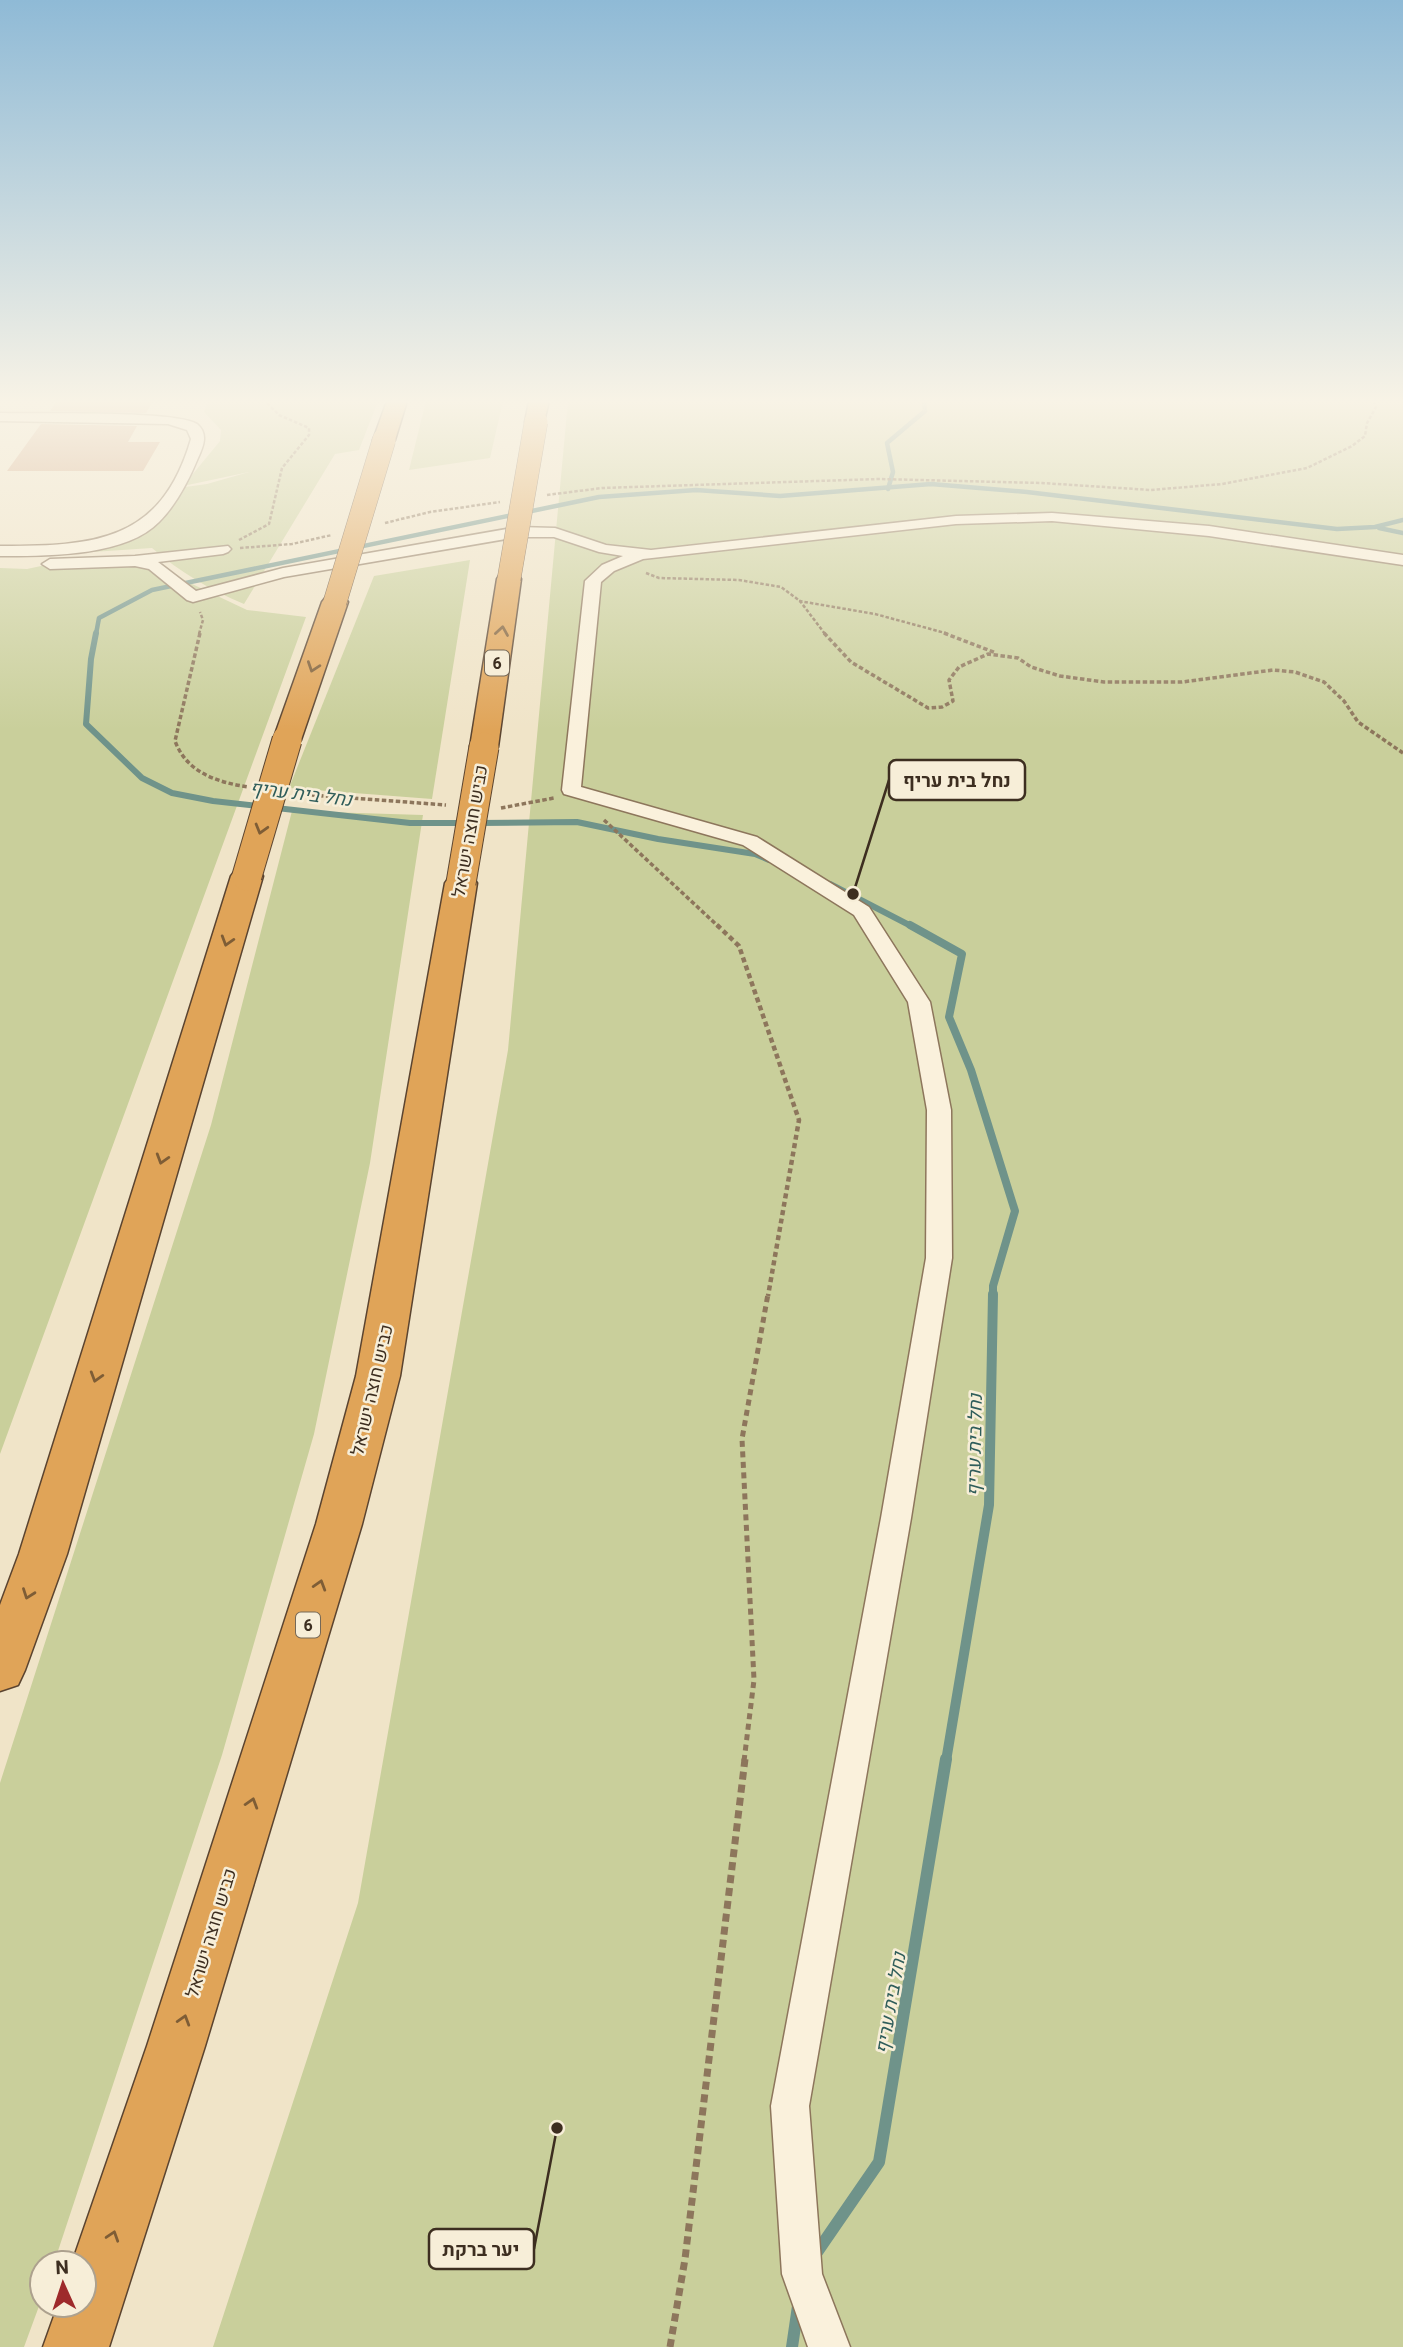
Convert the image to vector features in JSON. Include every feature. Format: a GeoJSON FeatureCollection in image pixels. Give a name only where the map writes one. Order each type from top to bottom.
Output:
{"type":"FeatureCollection","features":[{"type":"Feature","properties":{"kind":"highway"},"geometry":{"type":"LineString","coordinates":[[0,1671],[43,1554],[287,740],[335,602],[363,511]]}},
{"type":"Feature","properties":{"kind":"highway","name":"כביש חוצה ישראל"},"geometry":{"type":"LineString","coordinates":[[76,2347],[176,2046],[340,1524],[375,1390],[484,747],[520,511]]}},
{"type":"Feature","properties":{"kind":"street"},"geometry":{"type":"LineString","coordinates":[[0,551],[84,547],[118,539],[140,528],[161,511]]}},
{"type":"Feature","properties":{"kind":"street"},"geometry":{"type":"LineString","coordinates":[[830,2347],[802,2274],[790,2106],[896,1518],[939,1258],[939,1110],[919,1002],[862,911],[750,841],[571,790],[593,581],[608,568],[637,556],[956,520],[1052,517],[1209,531],[1403,560]]}},
{"type":"Feature","properties":{"kind":"street"},"geometry":{"type":"LineString","coordinates":[[135,561],[154,566],[193,597],[283,573],[518,532],[555,533],[604,549],[637,556]]}},
{"type":"Feature","properties":{"kind":"street"},"geometry":{"type":"LineString","coordinates":[[0,564],[98,565],[223,549]]}},
{"type":"Feature","properties":{"kind":"path"},"geometry":{"type":"LineString","coordinates":[[223,549],[269,524],[272,511]]}},
{"type":"Feature","properties":{"kind":"path"},"geometry":{"type":"LineString","coordinates":[[380,524],[440,511]]}},
{"type":"Feature","properties":{"kind":"path"},"geometry":{"type":"LineString","coordinates":[[223,549],[292,544],[342,533]]}},
{"type":"Feature","properties":{"kind":"path"},"geometry":{"type":"LineString","coordinates":[[608,568],[643,572],[659,578],[741,581],[780,586],[798,601],[845,658],[928,708],[948,705],[953,701],[949,680],[959,667],[979,656],[998,653]]}},
{"type":"Feature","properties":{"kind":"path"},"geometry":{"type":"LineString","coordinates":[[193,597],[203,620],[175,740],[187,764],[223,783],[249,787]]}},
{"type":"Feature","properties":{"kind":"path"},"geometry":{"type":"LineString","coordinates":[[798,601],[862,609],[906,619],[954,634],[998,653],[1018,658],[1031,667],[1060,676],[1104,682],[1182,682],[1273,670],[1295,672],[1324,681],[1344,701],[1358,722],[1403,753]]}},
{"type":"Feature","properties":{"kind":"path"},"geometry":{"type":"LineString","coordinates":[[498,809],[547,801],[571,790],[739,946],[799,1120],[743,1439],[754,1680],[687,2245],[670,2347]]}},
{"type":"Feature","properties":{"kind":"path"},"geometry":{"type":"LineString","coordinates":[[289,793],[459,806]]}},
{"type":"Feature","properties":{"kind":"green space"},"geometry":{"type":"Polygon","coordinates":[[[166,511],[301,511],[244,604],[196,580],[152,548],[92,552],[143,535],[162,518],[166,511]]]}},
{"type":"Feature","properties":{"kind":"green space"},"geometry":{"type":"Polygon","coordinates":[[[558,511],[1403,511],[1403,2347],[213,2347],[358,1903],[508,1050],[558,511]]]}},
{"type":"Feature","properties":{"kind":"green space"},"geometry":{"type":"Polygon","coordinates":[[[131,555],[247,610],[306,617],[0,1454],[0,568],[27,569],[83,557],[131,555]]]}},
{"type":"Feature","properties":{"kind":"green space"},"geometry":{"type":"Polygon","coordinates":[[[470,560],[432,799],[289,788],[374,576],[470,560]]]}},
{"type":"Feature","properties":{"kind":"green space"},"geometry":{"type":"Polygon","coordinates":[[[292,811],[423,815],[370,1163],[314,1434],[222,1755],[59,2249],[28,2249],[28,2319],[34,2319],[24,2347],[0,2347],[0,1783],[211,1125],[292,811]]]}},
{"type":"Feature","properties":{"kind":"waterway","name":"נחל בית עריף"},"geometry":{"type":"LineString","coordinates":[[96,634],[99,618],[152,590],[534,511]]}},
{"type":"Feature","properties":{"kind":"waterway","name":"נחל בית עריף"},"geometry":{"type":"LineString","coordinates":[[1182,511],[1337,529],[1375,527],[1403,520]]}},
{"type":"Feature","properties":{"kind":"waterway"},"geometry":{"type":"LineString","coordinates":[[1379,528],[1403,533]]}},
{"type":"Feature","properties":{"kind":"waterway","name":"נחל בית עריף"},"geometry":{"type":"LineString","coordinates":[[96,633],[91,659],[86,724],[142,778],[172,793],[213,801],[410,823],[465,823]]}},
{"type":"Feature","properties":{"kind":"waterway","name":"נחל בית עריף"},"geometry":{"type":"LineString","coordinates":[[478,823],[577,822],[658,839],[755,854],[769,860]]}},
{"type":"Feature","properties":{"kind":"waterway","name":"נחל בית עריף"},"geometry":{"type":"LineString","coordinates":[[830,884],[913,927]]}},
{"type":"Feature","properties":{"kind":"waterway","name":"נחל בית עריף"},"geometry":{"type":"LineString","coordinates":[[910,925],[962,954],[949,1017],[971,1070],[1015,1211],[993,1294]]}},
{"type":"Feature","properties":{"kind":"waterway","name":"נחל בית עריף"},"geometry":{"type":"LineString","coordinates":[[946,1761],[989,1505],[993,1294]]}},
{"type":"Feature","properties":{"kind":"waterway","name":"נחל בית עריף"},"geometry":{"type":"LineString","coordinates":[[815,2255],[879,2162],[946,1759]]}},
{"type":"Feature","properties":{"kind":"waterway","name":"נחל בית עריף"},"geometry":{"type":"LineString","coordinates":[[792,2347],[798,2306]]}},
{"type":"Feature","properties":{"kind":"place","name":"נחל בית עריף"},"geometry":{"type":"Point","coordinates":[853,894]}},
{"type":"Feature","properties":{"kind":"place","name":"יער ברקת"},"geometry":{"type":"Point","coordinates":[557,2128]}}]}
